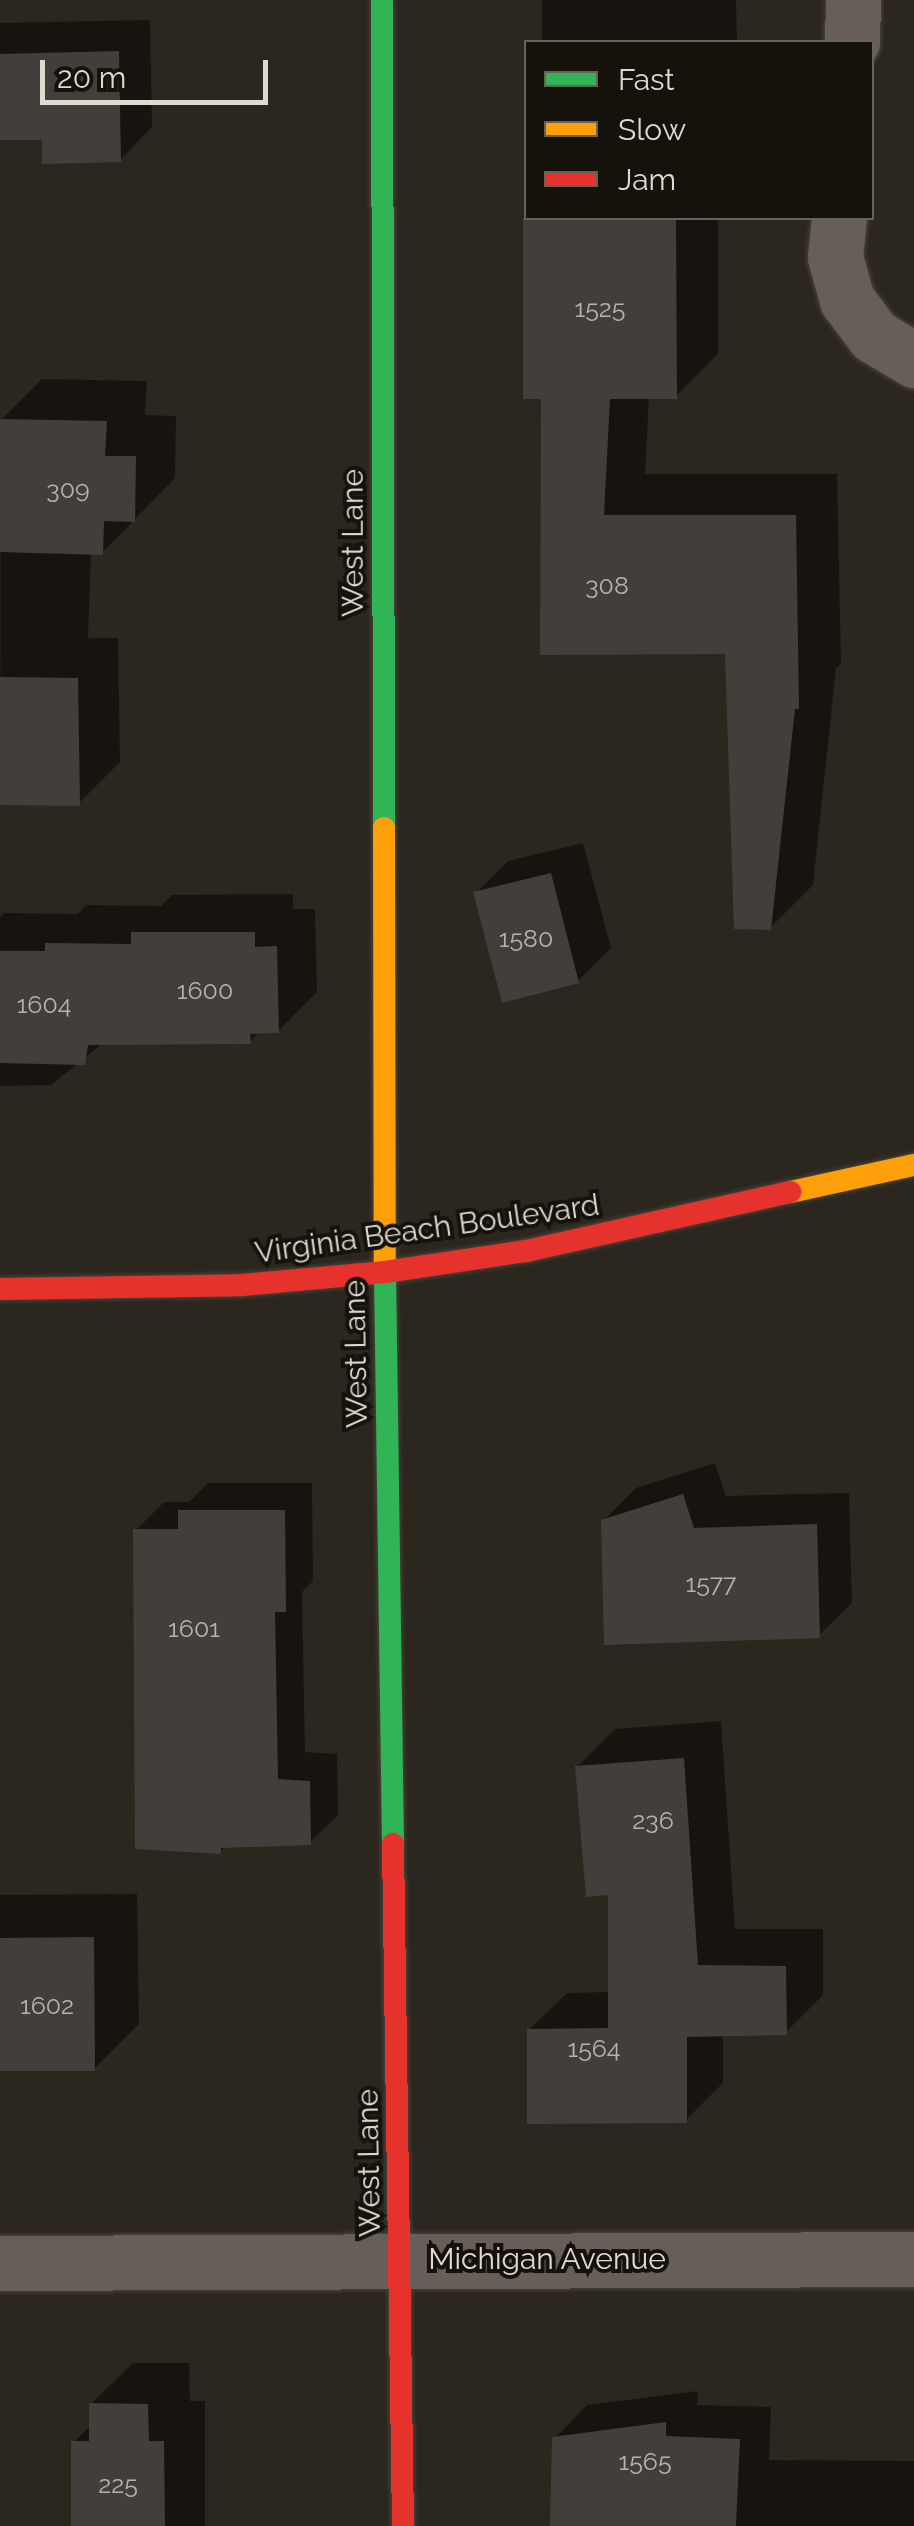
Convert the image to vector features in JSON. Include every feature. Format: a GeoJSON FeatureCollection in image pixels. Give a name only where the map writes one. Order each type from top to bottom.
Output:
{"type":"FeatureCollection","features":[{"type":"Feature","properties":{"kind":"street","name":"West Lane"},"geometry":{"type":"LineString","coordinates":[[382,0],[384,1272],[403,2526]]}},
{"type":"Feature","properties":{"kind":"street"},"geometry":{"type":"LineString","coordinates":[[852,40],[853,0]]}},
{"type":"Feature","properties":{"kind":"street"},"geometry":{"type":"LineString","coordinates":[[839,220],[835,257],[847,300],[874,336],[914,360]]}},
{"type":"Feature","properties":{"kind":"street","name":"Virginia Beach Boulevard"},"geometry":{"type":"LineString","coordinates":[[0,1290],[242,1286],[384,1272],[526,1252],[914,1165]]}},
{"type":"Feature","properties":{"kind":"street","name":"Michigan Avenue"},"geometry":{"type":"LineString","coordinates":[[0,2262],[914,2259]]}},
{"type":"Feature","properties":{"kind":"building"},"geometry":{"type":"Polygon","coordinates":[[[119,51],[121,162],[42,164],[42,140],[0,140],[0,54],[119,51]]]}},
{"type":"Feature","properties":{"kind":"building"},"geometry":{"type":"Polygon","coordinates":[[[523,218],[676,220],[677,399],[610,399],[604,515],[796,515],[799,709],[795,709],[771,930],[734,929],[725,654],[540,655],[541,399],[523,399],[523,218]]]}},
{"type":"Feature","properties":{"kind":"building"},"geometry":{"type":"Polygon","coordinates":[[[0,419],[107,421],[105,456],[136,456],[135,522],[104,521],[103,555],[0,552],[0,419]]]}},
{"type":"Feature","properties":{"kind":"building"},"geometry":{"type":"Polygon","coordinates":[[[0,677],[78,678],[80,806],[0,805],[0,677]]]}},
{"type":"Feature","properties":{"kind":"building"},"geometry":{"type":"Polygon","coordinates":[[[551,873],[579,983],[502,1003],[473,892],[551,873]]]}},
{"type":"Feature","properties":{"kind":"building"},"geometry":{"type":"Polygon","coordinates":[[[131,932],[255,932],[255,947],[277,946],[279,1033],[250,1034],[251,1044],[88,1045],[85,1065],[0,1063],[0,951],[45,951],[45,943],[131,944],[131,932]]]}},
{"type":"Feature","properties":{"kind":"building"},"geometry":{"type":"Polygon","coordinates":[[[683,1494],[694,1528],[817,1524],[820,1638],[604,1645],[601,1520],[683,1494]]]}},
{"type":"Feature","properties":{"kind":"building"},"geometry":{"type":"Polygon","coordinates":[[[178,1510],[285,1510],[286,1612],[275,1612],[278,1779],[310,1781],[311,1845],[221,1848],[221,1854],[135,1849],[133,1529],[178,1529],[178,1510]]]}},
{"type":"Feature","properties":{"kind":"building"},"geometry":{"type":"Polygon","coordinates":[[[684,1758],[698,1965],[786,1966],[787,2035],[687,2037],[687,2123],[527,2124],[527,2029],[608,2028],[608,1895],[586,1897],[575,1766],[684,1758]]]}},
{"type":"Feature","properties":{"kind":"building"},"geometry":{"type":"Polygon","coordinates":[[[94,1937],[95,2071],[0,2071],[0,1938],[94,1937]]]}},
{"type":"Feature","properties":{"kind":"building"},"geometry":{"type":"Polygon","coordinates":[[[89,2403],[148,2404],[149,2441],[164,2441],[165,2526],[71,2526],[71,2441],[89,2441],[89,2403]]]}},
{"type":"Feature","properties":{"kind":"building"},"geometry":{"type":"Polygon","coordinates":[[[666,2422],[666,2436],[740,2439],[736,2526],[550,2526],[552,2437],[666,2422]]]}},
{"type":"Feature","properties":{"kind":"traffic: fast"},"geometry":{"type":"LineString","coordinates":[[382,0],[384,828]]}},
{"type":"Feature","properties":{"kind":"traffic: fast"},"geometry":{"type":"LineString","coordinates":[[385,1271],[393,1844]]}},
{"type":"Feature","properties":{"kind":"traffic: slow"},"geometry":{"type":"LineString","coordinates":[[384,828],[385,1271]]}},
{"type":"Feature","properties":{"kind":"traffic: slow"},"geometry":{"type":"LineString","coordinates":[[791,1192],[914,1165]]}},
{"type":"Feature","properties":{"kind":"traffic: jam"},"geometry":{"type":"LineString","coordinates":[[0,1289],[242,1285],[385,1272],[526,1251],[791,1192]]}},
{"type":"Feature","properties":{"kind":"traffic: jam"},"geometry":{"type":"LineString","coordinates":[[393,1844],[403,2526]]}}]}
